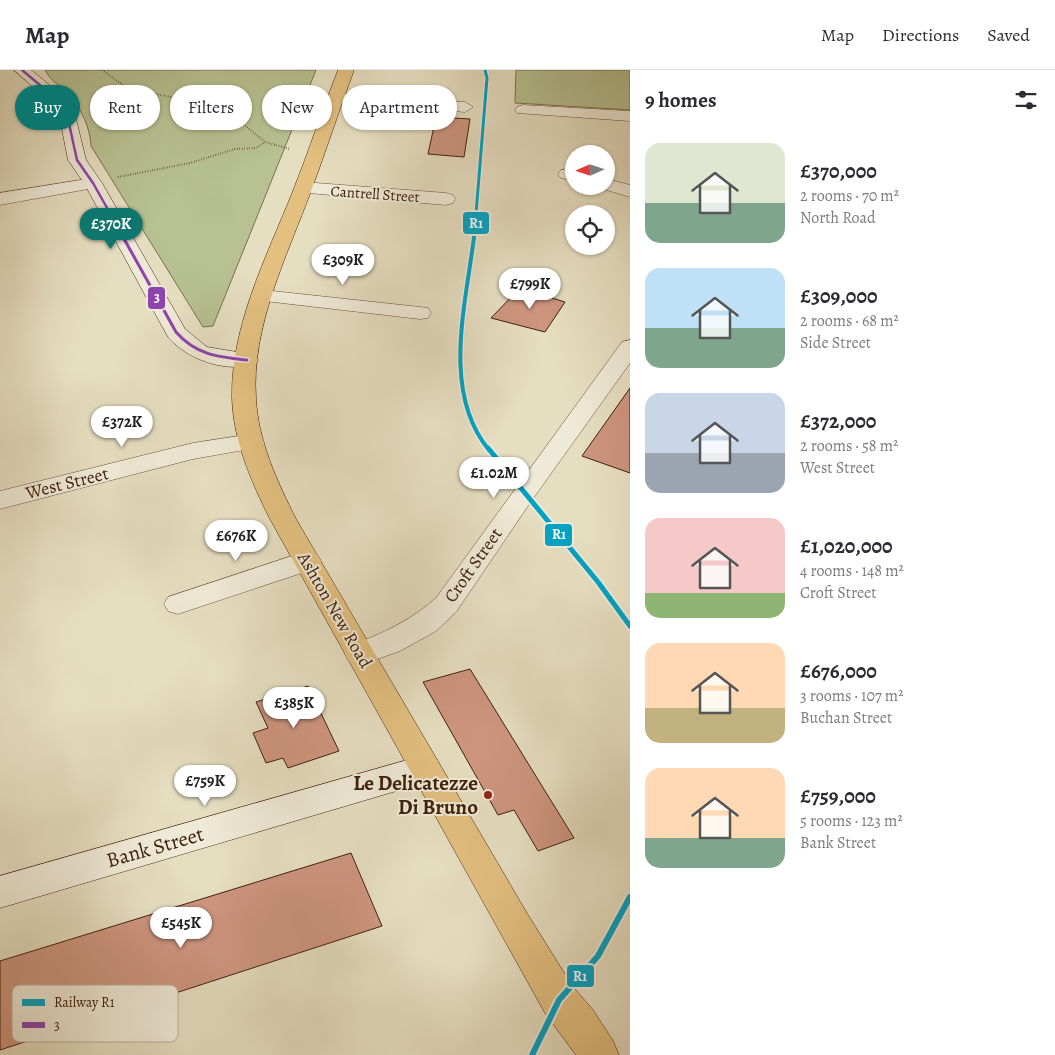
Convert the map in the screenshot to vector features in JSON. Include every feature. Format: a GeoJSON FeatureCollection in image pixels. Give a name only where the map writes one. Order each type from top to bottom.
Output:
{"type":"FeatureCollection","features":[{"type":"Feature","properties":{"kind":"main road","name":"Ashton New Road"},"geometry":{"type":"LineString","coordinates":[[346,70],[263,296],[252,334],[247,360],[244,397],[252,442],[265,481],[307,561],[554,992],[599,1055]]}},
{"type":"Feature","properties":{"kind":"street"},"geometry":{"type":"LineString","coordinates":[[22,70],[47,91],[68,119],[74,134],[77,160],[93,183],[176,332],[187,346],[210,357],[247,360]]}},
{"type":"Feature","properties":{"kind":"street"},"geometry":{"type":"LineString","coordinates":[[335,98],[465,107]]}},
{"type":"Feature","properties":{"kind":"street"},"geometry":{"type":"LineString","coordinates":[[523,110],[630,116]]}},
{"type":"Feature","properties":{"kind":"street"},"geometry":{"type":"LineString","coordinates":[[0,199],[93,183]]}},
{"type":"Feature","properties":{"kind":"street"},"geometry":{"type":"LineString","coordinates":[[615,187],[630,191]]}},
{"type":"Feature","properties":{"kind":"street","name":"Cantrell Street"},"geometry":{"type":"LineString","coordinates":[[303,188],[446,199]]}},
{"type":"Feature","properties":{"kind":"street"},"geometry":{"type":"LineString","coordinates":[[263,296],[420,313]]}},
{"type":"Feature","properties":{"kind":"street","name":"Croft Street"},"geometry":{"type":"LineString","coordinates":[[360,654],[390,643],[426,623],[446,605],[523,494],[630,347]]}},
{"type":"Feature","properties":{"kind":"street","name":"West Street"},"geometry":{"type":"LineString","coordinates":[[0,500],[193,451],[252,442]]}},
{"type":"Feature","properties":{"kind":"street"},"geometry":{"type":"LineString","coordinates":[[178,604],[307,561]]}},
{"type":"Feature","properties":{"kind":"street","name":"Bank Street"},"geometry":{"type":"LineString","coordinates":[[0,892],[425,769]]}},
{"type":"Feature","properties":{"kind":"path"},"geometry":{"type":"LineString","coordinates":[[102,70],[127,88],[224,108],[265,142],[314,157]]}},
{"type":"Feature","properties":{"kind":"path"},"geometry":{"type":"LineString","coordinates":[[93,183],[190,164],[235,149],[256,148],[265,142]]}},
{"type":"Feature","properties":{"kind":"green space"},"geometry":{"type":"Polygon","coordinates":[[[45,70],[316,70],[310,85],[262,85],[262,130],[292,130],[213,326],[203,327],[91,146],[85,119],[80,110],[80,85],[59,85],[45,70]]]}},
{"type":"Feature","properties":{"kind":"green space"},"geometry":{"type":"Polygon","coordinates":[[[516,70],[630,70],[630,110],[515,103],[516,70]]]}},
{"type":"Feature","properties":{"kind":"building"},"geometry":{"type":"Polygon","coordinates":[[[457,118],[470,119],[464,157],[428,154],[433,130],[457,130],[457,118]]]}},
{"type":"Feature","properties":{"kind":"building"},"geometry":{"type":"Polygon","coordinates":[[[520,288],[565,302],[545,332],[491,318],[520,288]]]}},
{"type":"Feature","properties":{"kind":"building"},"geometry":{"type":"Polygon","coordinates":[[[630,388],[630,473],[582,456],[630,388]]]}},
{"type":"Feature","properties":{"kind":"building"},"geometry":{"type":"Polygon","coordinates":[[[470,669],[574,838],[538,851],[514,810],[498,815],[423,682],[470,669]]]}},
{"type":"Feature","properties":{"kind":"building"},"geometry":{"type":"Polygon","coordinates":[[[308,686],[339,751],[288,768],[283,758],[266,763],[253,733],[268,728],[256,702],[308,686]]]}},
{"type":"Feature","properties":{"kind":"building"},"geometry":{"type":"Polygon","coordinates":[[[351,853],[382,926],[178,992],[178,985],[12,985],[12,1042],[25,1042],[0,1050],[0,961],[351,853]]]}},
{"type":"Feature","properties":{"kind":"rail line","name":"R1"},"geometry":{"type":"LineString","coordinates":[[485,70],[487,78],[476,224],[460,354],[462,393],[474,428],[484,444],[598,582],[630,626]]}},
{"type":"Feature","properties":{"kind":"rail line","name":"R1"},"geometry":{"type":"LineString","coordinates":[[532,1055],[559,1000],[598,956],[630,897]]}},
{"type":"Feature","properties":{"kind":"transit line","name":"3"},"geometry":{"type":"LineString","coordinates":[[22,70],[47,91],[68,119],[73,134],[77,160],[93,183],[176,332],[184,341],[200,352],[216,357],[247,360]]}},
{"type":"Feature","properties":{"kind":"place","name":"Le Delicatezze Di Bruno"},"geometry":{"type":"Point","coordinates":[488,795]}}]}
